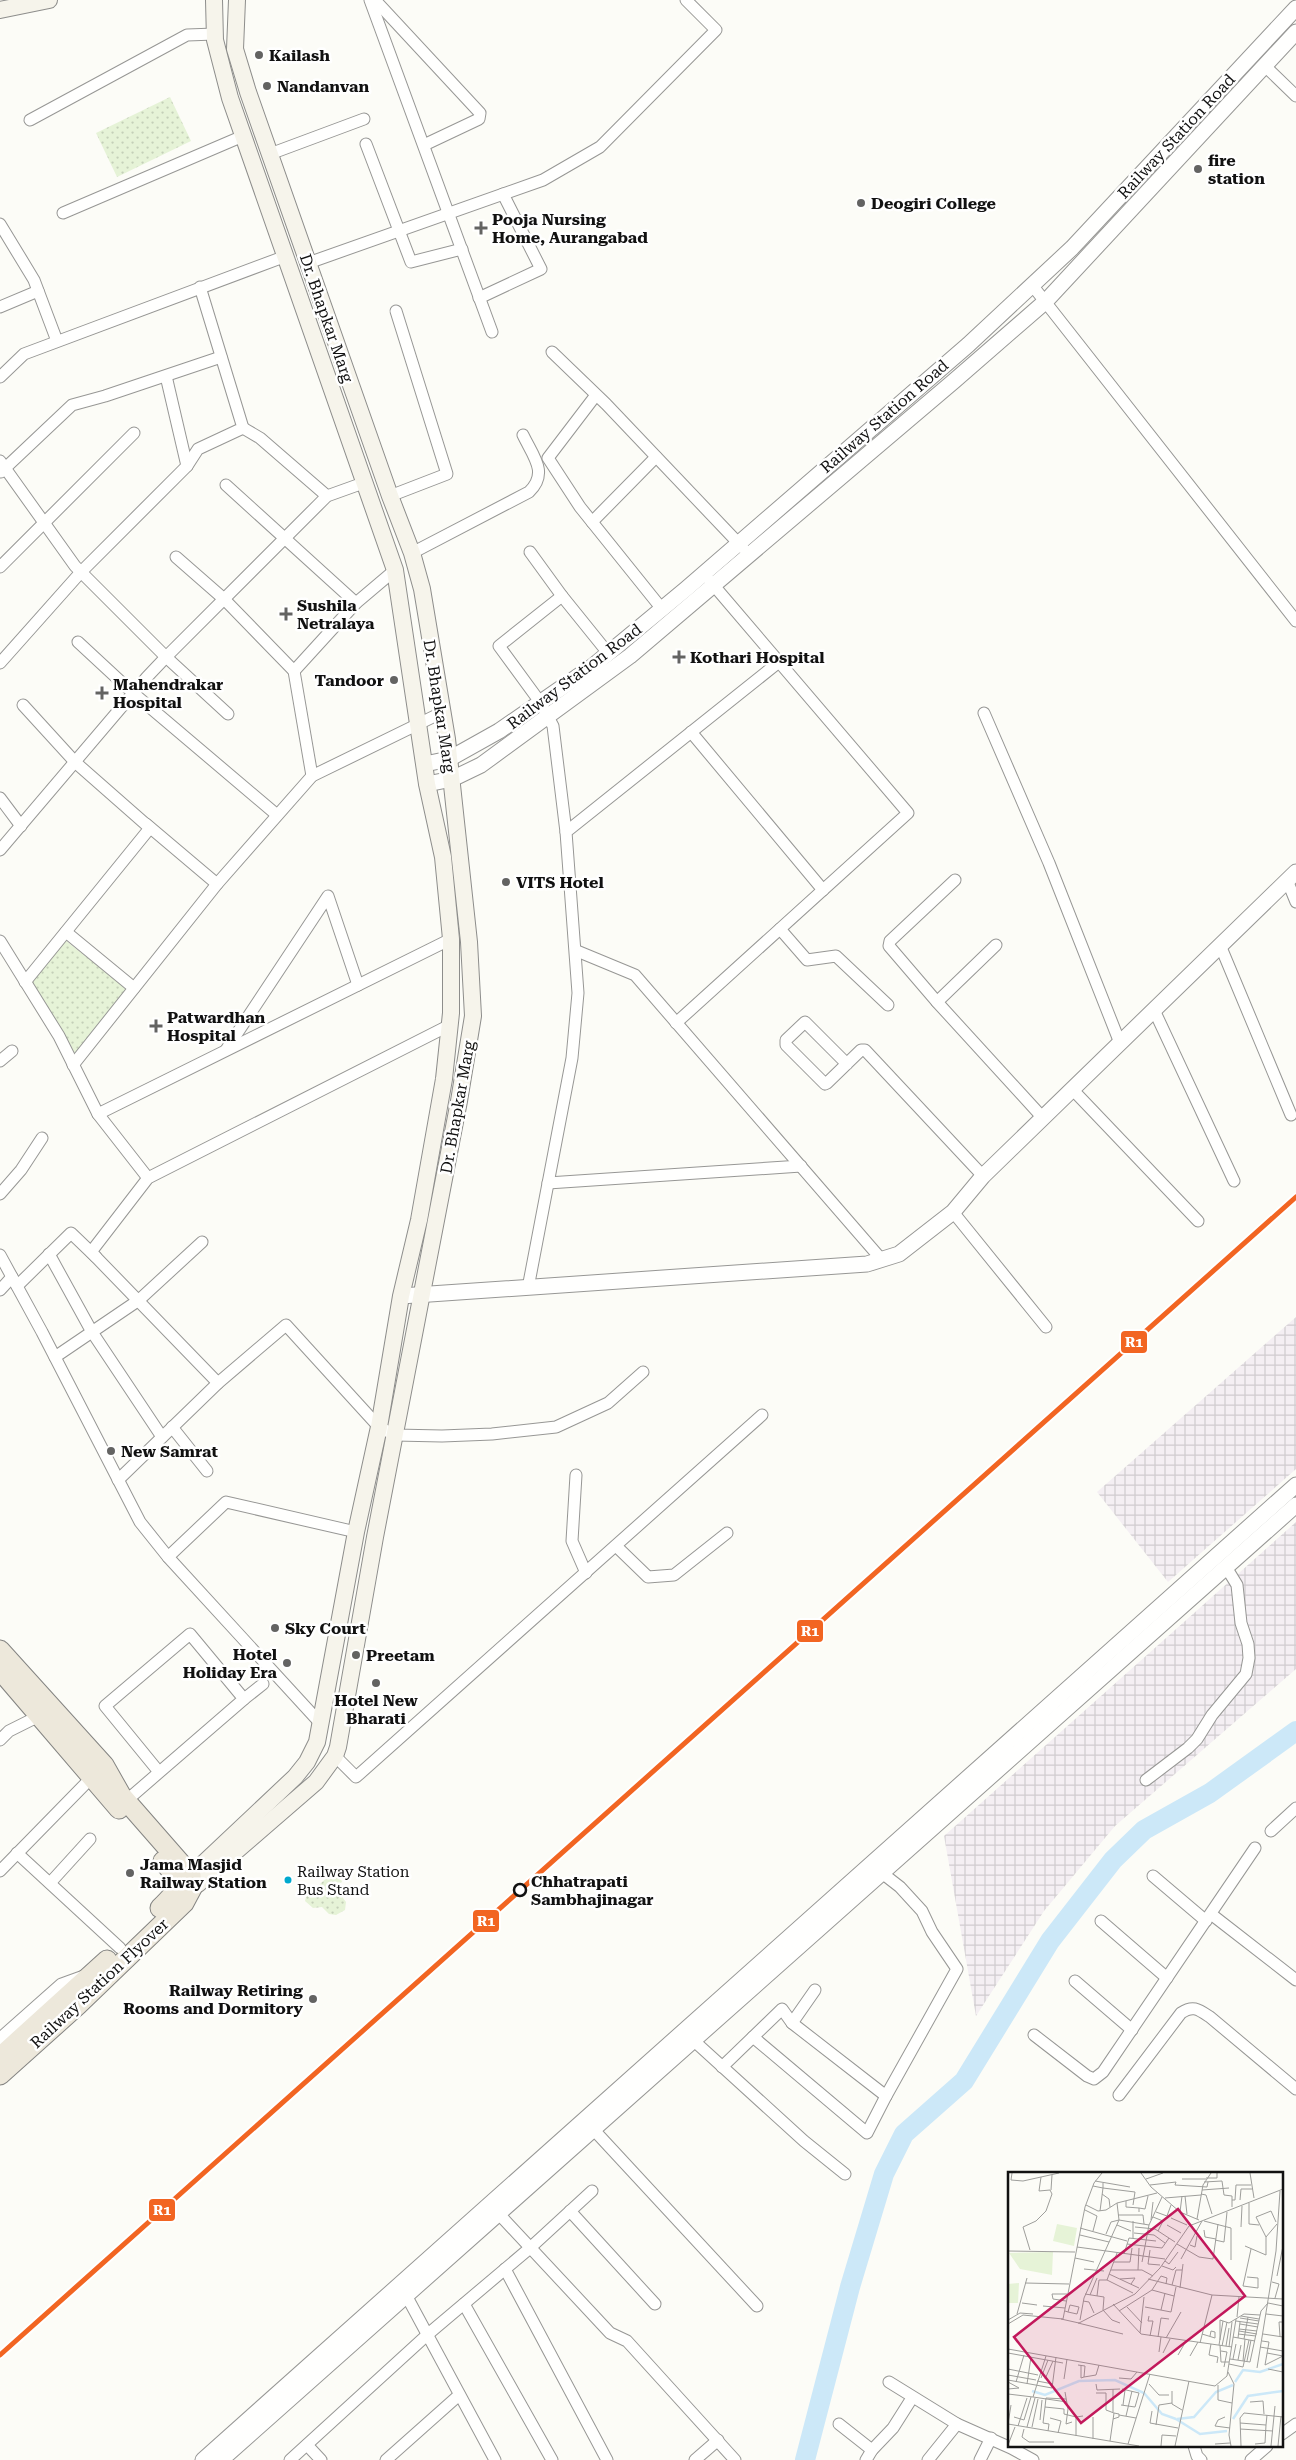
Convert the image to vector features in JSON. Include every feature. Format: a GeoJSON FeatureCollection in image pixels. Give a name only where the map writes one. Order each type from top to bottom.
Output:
{"type":"FeatureCollection","features":[{"type":"Feature","properties":{"kind":"main road"},"geometry":{"type":"LineString","coordinates":[[0,10],[46,0]]}},
{"type":"Feature","properties":{"kind":"main road","name":"Dr. Bhapkar Marg"},"geometry":{"type":"LineString","coordinates":[[185,1883],[295,1777],[313,1752],[322,1725],[356,1532],[379,1426],[401,1296],[419,1220],[444,1079],[450,1025],[451,939],[443,856],[427,784],[395,570],[366,482],[230,98],[214,34],[214,0]]}},
{"type":"Feature","properties":{"kind":"main road","name":"Dr. Bhapkar Marg"},"geometry":{"type":"LineString","coordinates":[[237,0],[236,49],[308,263],[412,553],[422,589],[450,759],[469,942],[473,1016],[423,1295],[334,1756]]}},
{"type":"Feature","properties":{"kind":"main road"},"geometry":{"type":"LineString","coordinates":[[267,203],[285,196]]}},
{"type":"Feature","properties":{"kind":"main road"},"geometry":{"type":"LineString","coordinates":[[0,1650],[46,1713]]}},
{"type":"Feature","properties":{"kind":"main road"},"geometry":{"type":"LineString","coordinates":[[0,1670],[46,1713],[126,1800],[185,1883]]}},
{"type":"Feature","properties":{"kind":"main road"},"geometry":{"type":"LineString","coordinates":[[185,1883],[308,1791],[325,1771],[334,1756]]}},
{"type":"Feature","properties":{"kind":"main road"},"geometry":{"type":"LineString","coordinates":[[98,1771],[185,1883]]}},
{"type":"Feature","properties":{"kind":"main road","name":"Railway Station Flyover"},"geometry":{"type":"LineString","coordinates":[[0,2075],[72,2001],[89,1977],[185,1883]]}},
{"type":"Feature","properties":{"kind":"main road","name":"Railway Station Flyover"},"geometry":{"type":"LineString","coordinates":[[0,2057],[72,2001],[184,1902],[185,1883]]}},
{"type":"Feature","properties":{"kind":"street"},"geometry":{"type":"LineString","coordinates":[[370,0],[492,332]]}},
{"type":"Feature","properties":{"kind":"street"},"geometry":{"type":"LineString","coordinates":[[375,0],[480,112],[479,119],[424,145]]}},
{"type":"Feature","properties":{"kind":"street"},"geometry":{"type":"LineString","coordinates":[[308,263],[543,180],[600,147],[716,30],[686,0]]}},
{"type":"Feature","properties":{"kind":"street","name":"Railway Station Road"},"geometry":{"type":"LineString","coordinates":[[427,784],[452,779],[481,765],[630,656],[709,579],[737,543],[968,345],[1072,248],[1296,8]]}},
{"type":"Feature","properties":{"kind":"street","name":"Railway Station Road"},"geometry":{"type":"LineString","coordinates":[[424,764],[450,759],[499,731],[608,654],[662,609],[750,554],[1046,301],[1296,32]]}},
{"type":"Feature","properties":{"kind":"street"},"geometry":{"type":"LineString","coordinates":[[30,120],[187,35],[198,33],[214,34]]}},
{"type":"Feature","properties":{"kind":"street"},"geometry":{"type":"LineString","coordinates":[[1265,66],[1296,96]]}},
{"type":"Feature","properties":{"kind":"street"},"geometry":{"type":"LineString","coordinates":[[270,154],[364,119]]}},
{"type":"Feature","properties":{"kind":"street"},"geometry":{"type":"LineString","coordinates":[[62,213],[243,136]]}},
{"type":"Feature","properties":{"kind":"street"},"geometry":{"type":"LineString","coordinates":[[366,144],[411,262],[462,249]]}},
{"type":"Feature","properties":{"kind":"street"},"geometry":{"type":"LineString","coordinates":[[480,298],[541,268],[503,194]]}},
{"type":"Feature","properties":{"kind":"street"},"geometry":{"type":"LineString","coordinates":[[0,224],[34,280],[57,342]]}},
{"type":"Feature","properties":{"kind":"street"},"geometry":{"type":"LineString","coordinates":[[0,377],[24,354],[286,256]]}},
{"type":"Feature","properties":{"kind":"street"},"geometry":{"type":"LineString","coordinates":[[1032,285],[1296,621]]}},
{"type":"Feature","properties":{"kind":"street"},"geometry":{"type":"LineString","coordinates":[[200,287],[243,428],[260,438],[327,496]]}},
{"type":"Feature","properties":{"kind":"street"},"geometry":{"type":"LineString","coordinates":[[0,307],[38,291]]}},
{"type":"Feature","properties":{"kind":"street"},"geometry":{"type":"LineString","coordinates":[[390,496],[447,474],[396,311]]}},
{"type":"Feature","properties":{"kind":"street"},"geometry":{"type":"LineString","coordinates":[[552,352],[596,395],[737,543],[750,554]]}},
{"type":"Feature","properties":{"kind":"street"},"geometry":{"type":"LineString","coordinates":[[221,357],[72,405],[2,467],[81,572],[166,657],[228,714]]}},
{"type":"Feature","properties":{"kind":"street"},"geometry":{"type":"LineString","coordinates":[[166,376],[187,466]]}},
{"type":"Feature","properties":{"kind":"street"},"geometry":{"type":"LineString","coordinates":[[596,395],[548,458],[592,522],[662,609]]}},
{"type":"Feature","properties":{"kind":"street"},"geometry":{"type":"LineString","coordinates":[[0,663],[81,572],[187,466],[198,449],[243,428]]}},
{"type":"Feature","properties":{"kind":"street"},"geometry":{"type":"LineString","coordinates":[[0,567],[134,434]]}},
{"type":"Feature","properties":{"kind":"street"},"geometry":{"type":"LineString","coordinates":[[412,553],[529,492],[536,485],[540,471],[523,435]]}},
{"type":"Feature","properties":{"kind":"street"},"geometry":{"type":"LineString","coordinates":[[592,522],[656,457]]}},
{"type":"Feature","properties":{"kind":"street"},"geometry":{"type":"LineString","coordinates":[[0,850],[133,693],[166,657],[327,496],[366,482]]}},
{"type":"Feature","properties":{"kind":"street"},"geometry":{"type":"LineString","coordinates":[[226,485],[356,604]]}},
{"type":"Feature","properties":{"kind":"street"},"geometry":{"type":"LineString","coordinates":[[530,552],[608,654]]}},
{"type":"Feature","properties":{"kind":"street"},"geometry":{"type":"LineString","coordinates":[[176,557],[224,599],[294,671],[312,776]]}},
{"type":"Feature","properties":{"kind":"street"},"geometry":{"type":"LineString","coordinates":[[294,671],[356,604],[395,570]]}},
{"type":"Feature","properties":{"kind":"street"},"geometry":{"type":"LineString","coordinates":[[676,1023],[908,813],[709,579]]}},
{"type":"Feature","properties":{"kind":"street"},"geometry":{"type":"LineString","coordinates":[[528,1288],[572,1058],[578,993],[577,951],[566,832],[553,726],[540,702],[499,646],[562,596]]}},
{"type":"Feature","properties":{"kind":"street"},"geometry":{"type":"LineString","coordinates":[[78,642],[133,693],[277,815]]}},
{"type":"Feature","properties":{"kind":"street"},"geometry":{"type":"LineString","coordinates":[[566,832],[778,662]]}},
{"type":"Feature","properties":{"kind":"street"},"geometry":{"type":"LineString","coordinates":[[22,705],[75,762],[150,828],[25,982]]}},
{"type":"Feature","properties":{"kind":"street"},"geometry":{"type":"LineString","coordinates":[[73,1065],[217,884],[312,776],[419,722],[443,712]]}},
{"type":"Feature","properties":{"kind":"street"},"geometry":{"type":"LineString","coordinates":[[984,713],[1049,863],[1120,1043]]}},
{"type":"Feature","properties":{"kind":"street"},"geometry":{"type":"LineString","coordinates":[[691,732],[823,890]]}},
{"type":"Feature","properties":{"kind":"street"},"geometry":{"type":"LineString","coordinates":[[0,798],[21,826]]}},
{"type":"Feature","properties":{"kind":"street"},"geometry":{"type":"LineString","coordinates":[[141,820],[217,884]]}},
{"type":"Feature","properties":{"kind":"street"},"geometry":{"type":"LineString","coordinates":[[401,1296],[867,1264],[899,1254],[953,1212],[983,1176],[1292,876]]}},
{"type":"Feature","properties":{"kind":"street"},"geometry":{"type":"LineString","coordinates":[[1292,876],[1296,902]]}},
{"type":"Feature","properties":{"kind":"street"},"geometry":{"type":"LineString","coordinates":[[956,880],[890,942],[889,946],[936,1002],[1043,1118]]}},
{"type":"Feature","properties":{"kind":"street"},"geometry":{"type":"LineString","coordinates":[[226,1051],[328,896],[358,986]]}},
{"type":"Feature","properties":{"kind":"street"},"geometry":{"type":"LineString","coordinates":[[780,929],[807,960],[836,956],[888,1005]]}},
{"type":"Feature","properties":{"kind":"street"},"geometry":{"type":"LineString","coordinates":[[66,932],[134,988]]}},
{"type":"Feature","properties":{"kind":"street"},"geometry":{"type":"LineString","coordinates":[[98,1114],[451,939]]}},
{"type":"Feature","properties":{"kind":"street"},"geometry":{"type":"LineString","coordinates":[[0,942],[59,1036],[98,1114],[148,1178]]}},
{"type":"Feature","properties":{"kind":"street"},"geometry":{"type":"LineString","coordinates":[[936,1002],[996,945]]}},
{"type":"Feature","properties":{"kind":"street"},"geometry":{"type":"LineString","coordinates":[[1220,945],[1291,1115]]}},
{"type":"Feature","properties":{"kind":"street"},"geometry":{"type":"LineString","coordinates":[[577,951],[635,975],[882,1260]]}},
{"type":"Feature","properties":{"kind":"street"},"geometry":{"type":"LineString","coordinates":[[1154,1010],[1234,1182]]}},
{"type":"Feature","properties":{"kind":"street"},"geometry":{"type":"LineString","coordinates":[[847,1064],[805,1022],[786,1040],[786,1045],[826,1084],[847,1064],[861,1050],[865,1050],[983,1176]]}},
{"type":"Feature","properties":{"kind":"street"},"geometry":{"type":"LineString","coordinates":[[218,1382],[91,1252],[148,1178],[450,1025]]}},
{"type":"Feature","properties":{"kind":"street"},"geometry":{"type":"LineString","coordinates":[[0,1061],[12,1051]]}},
{"type":"Feature","properties":{"kind":"street"},"geometry":{"type":"LineString","coordinates":[[1072,1089],[1198,1221]]}},
{"type":"Feature","properties":{"kind":"street"},"geometry":{"type":"LineString","coordinates":[[0,1194],[21,1170],[42,1138]]}},
{"type":"Feature","properties":{"kind":"street"},"geometry":{"type":"LineString","coordinates":[[548,1184],[801,1166]]}},
{"type":"Feature","properties":{"kind":"street"},"geometry":{"type":"LineString","coordinates":[[953,1212],[1046,1327]]}},
{"type":"Feature","properties":{"kind":"street"},"geometry":{"type":"LineString","coordinates":[[0,1290],[15,1282],[71,1233],[96,1257]]}},
{"type":"Feature","properties":{"kind":"street"},"geometry":{"type":"LineString","coordinates":[[55,1357],[139,1300],[202,1242]]}},
{"type":"Feature","properties":{"kind":"street"},"geometry":{"type":"LineString","coordinates":[[49,1254],[92,1332],[162,1437]]}},
{"type":"Feature","properties":{"kind":"street"},"geometry":{"type":"LineString","coordinates":[[0,1255],[140,1522],[168,1557],[322,1725]]}},
{"type":"Feature","properties":{"kind":"street"},"geometry":{"type":"LineString","coordinates":[[118,1480],[218,1382],[286,1325],[379,1426],[395,1435],[492,1434],[556,1427],[608,1403],[643,1372]]}},
{"type":"Feature","properties":{"kind":"street"},"geometry":{"type":"LineString","coordinates":[[334,1756],[356,1777],[586,1574],[762,1415]]}},
{"type":"Feature","properties":{"kind":"street"},"geometry":{"type":"LineString","coordinates":[[172,1427],[207,1471]]}},
{"type":"Feature","properties":{"kind":"street"},"geometry":{"type":"LineString","coordinates":[[576,1475],[572,1541],[586,1574]]}},
{"type":"Feature","properties":{"kind":"street"},"geometry":{"type":"LineString","coordinates":[[203,2460],[1296,1485]]}},
{"type":"Feature","properties":{"kind":"street"},"geometry":{"type":"LineString","coordinates":[[168,1557],[226,1502],[356,1532]]}},
{"type":"Feature","properties":{"kind":"street"},"geometry":{"type":"LineString","coordinates":[[221,2460],[1296,1505]]}},
{"type":"Feature","properties":{"kind":"street"},"geometry":{"type":"LineString","coordinates":[[616,1546],[648,1577],[674,1575],[727,1533]]}},
{"type":"Feature","properties":{"kind":"street"},"geometry":{"type":"LineString","coordinates":[[1146,1780],[1197,1739],[1212,1715],[1246,1674],[1249,1658],[1248,1644],[1241,1623],[1237,1585],[1226,1567]]}},
{"type":"Feature","properties":{"kind":"street"},"geometry":{"type":"LineString","coordinates":[[159,1772],[105,1706],[190,1634],[244,1699]]}},
{"type":"Feature","properties":{"kind":"street"},"geometry":{"type":"LineString","coordinates":[[126,1800],[263,1684]]}},
{"type":"Feature","properties":{"kind":"street"},"geometry":{"type":"LineString","coordinates":[[0,1740],[9,1730],[46,1713]]}},
{"type":"Feature","properties":{"kind":"street"},"geometry":{"type":"LineString","coordinates":[[0,1871],[98,1771]]}},
{"type":"Feature","properties":{"kind":"street"},"geometry":{"type":"LineString","coordinates":[[1271,1831],[1296,1808]]}},
{"type":"Feature","properties":{"kind":"street"},"geometry":{"type":"LineString","coordinates":[[50,1883],[90,1839]]}},
{"type":"Feature","properties":{"kind":"street"},"geometry":{"type":"LineString","coordinates":[[1034,2035],[1087,2076],[1094,2079],[1103,2072],[1256,1848]]}},
{"type":"Feature","properties":{"kind":"street"},"geometry":{"type":"LineString","coordinates":[[17,1853],[120,1948]]}},
{"type":"Feature","properties":{"kind":"street"},"geometry":{"type":"LineString","coordinates":[[753,2037],[867,2133],[957,1969],[932,1932],[922,1911],[900,1887],[882,1873]]}},
{"type":"Feature","properties":{"kind":"street"},"geometry":{"type":"LineString","coordinates":[[1153,1876],[1296,1980]]}},
{"type":"Feature","properties":{"kind":"street"},"geometry":{"type":"LineString","coordinates":[[1102,1921],[1167,1978]]}},
{"type":"Feature","properties":{"kind":"street"},"geometry":{"type":"LineString","coordinates":[[0,2041],[62,1986],[89,1977]]}},
{"type":"Feature","properties":{"kind":"street"},"geometry":{"type":"LineString","coordinates":[[1075,1981],[1132,2030]]}},
{"type":"Feature","properties":{"kind":"street"},"geometry":{"type":"LineString","coordinates":[[792,2023],[815,1990]]}},
{"type":"Feature","properties":{"kind":"street"},"geometry":{"type":"LineString","coordinates":[[1119,2095],[1181,2014],[1190,2007],[1197,2008],[1210,2017],[1296,2089]]}},
{"type":"Feature","properties":{"kind":"street"},"geometry":{"type":"LineString","coordinates":[[722,2067],[782,2009],[792,2023],[886,2096]]}},
{"type":"Feature","properties":{"kind":"street"},"geometry":{"type":"LineString","coordinates":[[693,2040],[804,2141],[845,2174]]}},
{"type":"Feature","properties":{"kind":"street"},"geometry":{"type":"LineString","coordinates":[[593,2129],[757,2306]]}},
{"type":"Feature","properties":{"kind":"street"},"geometry":{"type":"LineString","coordinates":[[290,2460],[427,2335],[530,2248],[592,2191]]}},
{"type":"Feature","properties":{"kind":"street"},"geometry":{"type":"LineString","coordinates":[[570,2211],[655,2304]]}},
{"type":"Feature","properties":{"kind":"street"},"geometry":{"type":"LineString","coordinates":[[498,2213],[610,2333],[627,2341],[735,2460]]}},
{"type":"Feature","properties":{"kind":"street"},"geometry":{"type":"LineString","coordinates":[[505,2269],[608,2460]]}},
{"type":"Feature","properties":{"kind":"street"},"geometry":{"type":"LineString","coordinates":[[406,2295],[458,2396],[495,2460]]}},
{"type":"Feature","properties":{"kind":"street"},"geometry":{"type":"LineString","coordinates":[[464,2304],[552,2460]]}},
{"type":"Feature","properties":{"kind":"street"},"geometry":{"type":"LineString","coordinates":[[889,2382],[912,2398],[957,2424],[1008,2447]]}},
{"type":"Feature","properties":{"kind":"street"},"geometry":{"type":"LineString","coordinates":[[386,2460],[458,2396]]}},
{"type":"Feature","properties":{"kind":"street"},"geometry":{"type":"LineString","coordinates":[[839,2424],[869,2455],[893,2428],[912,2398]]}},
{"type":"Feature","properties":{"kind":"street"},"geometry":{"type":"LineString","coordinates":[[928,2460],[957,2424]]}},
{"type":"Feature","properties":{"kind":"street"},"geometry":{"type":"LineString","coordinates":[[1284,2433],[1296,2424]]}},
{"type":"Feature","properties":{"kind":"street"},"geometry":{"type":"LineString","coordinates":[[980,2460],[991,2438]]}},
{"type":"Feature","properties":{"kind":"street"},"geometry":{"type":"LineString","coordinates":[[695,2460],[718,2440]]}},
{"type":"Feature","properties":{"kind":"street"},"geometry":{"type":"LineString","coordinates":[[306,2445],[320,2460]]}},
{"type":"Feature","properties":{"kind":"street"},"geometry":{"type":"LineString","coordinates":[[1010,2448],[1033,2460]]}},
{"type":"Feature","properties":{"kind":"street"},"geometry":{"type":"LineString","coordinates":[[1251,2460],[1265,2448]]}},
{"type":"Feature","properties":{"kind":"shaded area"},"geometry":{"type":"Polygon","coordinates":[[[1296,1317],[1296,1469],[1168,1582],[1097,1492],[1296,1317]]]}},
{"type":"Feature","properties":{"kind":"shaded area"},"geometry":{"type":"Polygon","coordinates":[[[1296,1522],[1296,1669],[1115,1826],[1044,1911],[976,2016],[944,1836],[1296,1522]]]}},
{"type":"Feature","properties":{"kind":"green space"},"geometry":{"type":"Polygon","coordinates":[[[170,97],[191,141],[117,177],[96,133],[170,97]]]}},
{"type":"Feature","properties":{"kind":"green space"},"geometry":{"type":"Polygon","coordinates":[[[65,940],[128,990],[75,1054],[31,982],[65,940]]]}},
{"type":"Feature","properties":{"kind":"green space"},"geometry":{"type":"Polygon","coordinates":[[[333,1872],[342,1881],[337,1890],[346,1902],[345,1910],[336,1915],[329,1914],[322,1907],[313,1908],[305,1901],[306,1897],[333,1872]]]}},
{"type":"Feature","properties":{"kind":"waterway"},"geometry":{"type":"LineString","coordinates":[[805,2460],[850,2287],[884,2174],[904,2134],[964,2081],[1050,1941],[1113,1860],[1144,1830],[1210,1793],[1296,1731]]}},
{"type":"Feature","properties":{"kind":"transit line","name":"R1"},"geometry":{"type":"LineString","coordinates":[[0,2355],[1296,1197]]}},
{"type":"Feature","properties":{"kind":"place","name":"Kailash"},"geometry":{"type":"Point","coordinates":[259,55]}},
{"type":"Feature","properties":{"kind":"place","name":"Nandanvan"},"geometry":{"type":"Point","coordinates":[267,86]}},
{"type":"Feature","properties":{"kind":"place","name":"fire station"},"geometry":{"type":"Point","coordinates":[1198,169]}},
{"type":"Feature","properties":{"kind":"place","name":"Deogiri College"},"geometry":{"type":"Point","coordinates":[861,203]}},
{"type":"Feature","properties":{"kind":"place","name":"Pooja Nursing Home, Aurangabad"},"geometry":{"type":"Point","coordinates":[481,228]}},
{"type":"Feature","properties":{"kind":"place","name":"Sushila Netralaya"},"geometry":{"type":"Point","coordinates":[286,614]}},
{"type":"Feature","properties":{"kind":"place","name":"Kothari Hospital"},"geometry":{"type":"Point","coordinates":[679,657]}},
{"type":"Feature","properties":{"kind":"place","name":"Tandoor"},"geometry":{"type":"Point","coordinates":[394,680]}},
{"type":"Feature","properties":{"kind":"place","name":"Mahendrakar Hospital"},"geometry":{"type":"Point","coordinates":[102,693]}},
{"type":"Feature","properties":{"kind":"place","name":"VITS Hotel"},"geometry":{"type":"Point","coordinates":[506,882]}},
{"type":"Feature","properties":{"kind":"place","name":"Patwardhan Hospital"},"geometry":{"type":"Point","coordinates":[156,1026]}},
{"type":"Feature","properties":{"kind":"place","name":"New Samrat"},"geometry":{"type":"Point","coordinates":[111,1451]}},
{"type":"Feature","properties":{"kind":"place","name":"Sky Court"},"geometry":{"type":"Point","coordinates":[275,1628]}},
{"type":"Feature","properties":{"kind":"place","name":"Preetam"},"geometry":{"type":"Point","coordinates":[356,1655]}},
{"type":"Feature","properties":{"kind":"place","name":"Hotel Holiday Era"},"geometry":{"type":"Point","coordinates":[287,1663]}},
{"type":"Feature","properties":{"kind":"place","name":"Hotel New Bharati"},"geometry":{"type":"Point","coordinates":[376,1683]}},
{"type":"Feature","properties":{"kind":"place","name":"Jama Masjid Railway Station"},"geometry":{"type":"Point","coordinates":[130,1873]}},
{"type":"Feature","properties":{"kind":"place","name":"Railway Station Bus Stand"},"geometry":{"type":"Point","coordinates":[288,1880]}},
{"type":"Feature","properties":{"kind":"place","name":"Chhatrapati Sambhajinagar"},"geometry":{"type":"Point","coordinates":[520,1890]}},
{"type":"Feature","properties":{"kind":"place","name":"Railway Retiring Rooms and Dormitory"},"geometry":{"type":"Point","coordinates":[313,1999]}}]}
